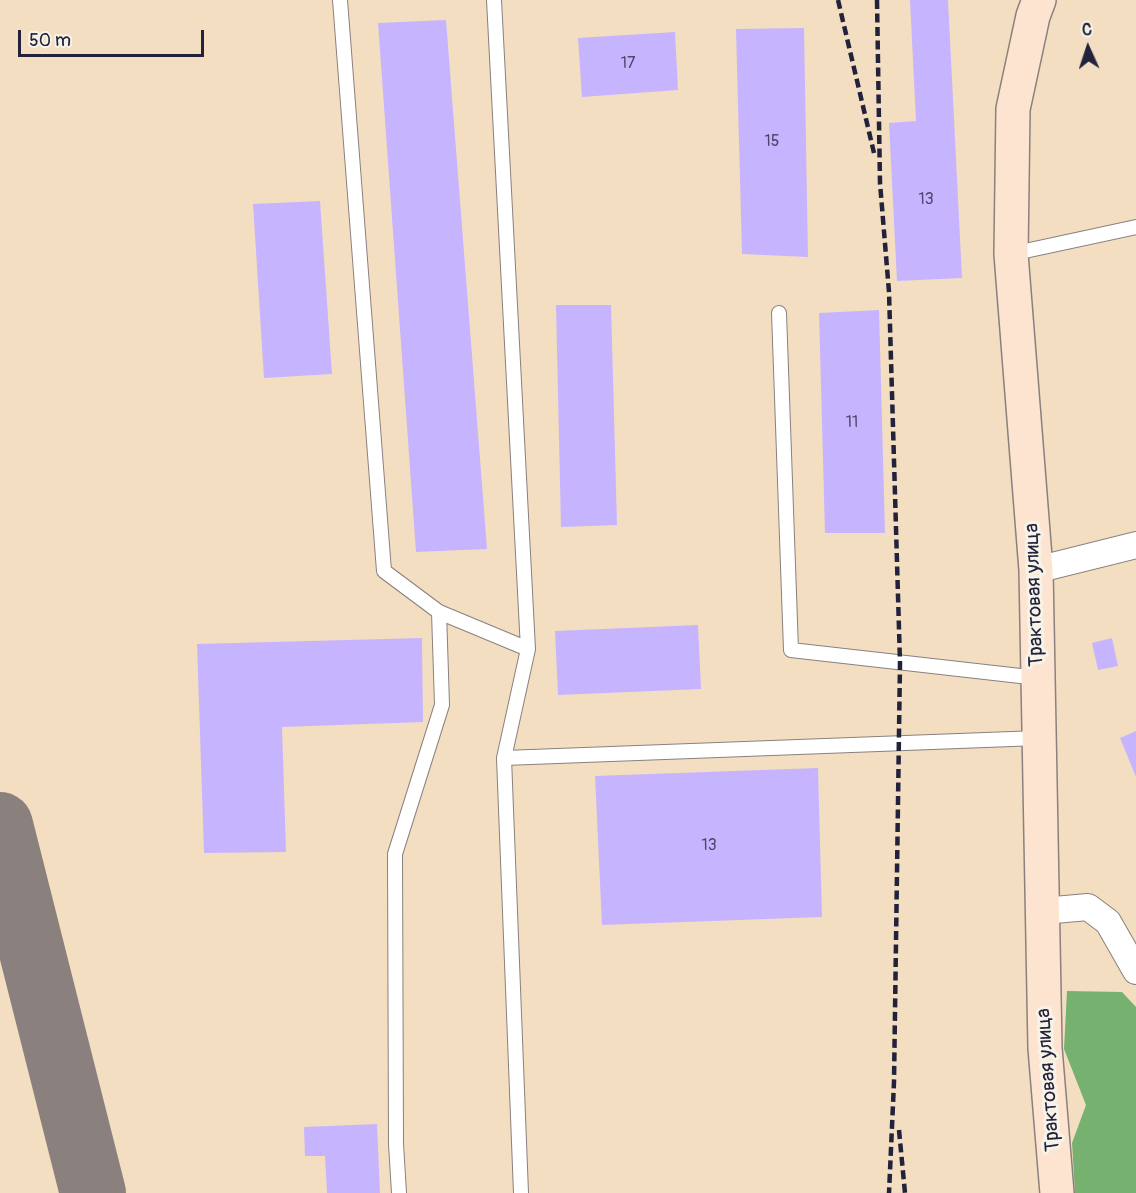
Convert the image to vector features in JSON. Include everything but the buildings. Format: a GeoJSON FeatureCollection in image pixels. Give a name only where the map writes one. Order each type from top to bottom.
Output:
{"type":"FeatureCollection","features":[{"type":"Feature","properties":{"kind":"main road","name":"Трактовая улица"},"geometry":{"type":"LineString","coordinates":[[1039,0],[1033,16],[1013,109],[1011,254],[1036,570],[1045,1048],[1057,1193]]}},
{"type":"Feature","properties":{"kind":"street"},"geometry":{"type":"LineString","coordinates":[[1036,570],[1136,545]]}},
{"type":"Feature","properties":{"kind":"street"},"geometry":{"type":"LineString","coordinates":[[1043,911],[1088,907],[1108,922],[1136,971]]}},
{"type":"Feature","properties":{"kind":"lane"},"geometry":{"type":"LineString","coordinates":[[340,0],[384,571],[439,612],[528,649]]}},
{"type":"Feature","properties":{"kind":"lane"},"geometry":{"type":"LineString","coordinates":[[494,0],[528,649],[504,758],[521,1193]]}},
{"type":"Feature","properties":{"kind":"lane"},"geometry":{"type":"LineString","coordinates":[[1011,254],[1136,227]]}},
{"type":"Feature","properties":{"kind":"lane"},"geometry":{"type":"LineString","coordinates":[[779,313],[791,650],[1038,678]]}},
{"type":"Feature","properties":{"kind":"lane"},"geometry":{"type":"LineString","coordinates":[[399,1193],[396,1144],[395,854],[442,705],[439,612]]}},
{"type":"Feature","properties":{"kind":"lane"},"geometry":{"type":"LineString","coordinates":[[504,758],[1039,738]]}},
{"type":"Feature","properties":{"kind":"green space"},"geometry":{"type":"Polygon","coordinates":[[[1067,991],[1122,992],[1136,1007],[1136,1193],[1075,1193],[1072,1143],[1086,1105],[1064,1049],[1067,991]]]}},
{"type":"Feature","properties":{"kind":"taxiway"},"geometry":{"type":"LineString","coordinates":[[0,825],[93,1193]]}},
{"type":"Feature","properties":{"kind":"railway"},"geometry":{"type":"LineString","coordinates":[[838,0],[874,153]]}},
{"type":"Feature","properties":{"kind":"railway"},"geometry":{"type":"LineString","coordinates":[[877,0],[880,183],[889,292],[900,663],[894,1082],[889,1193]]}},
{"type":"Feature","properties":{"kind":"railway"},"geometry":{"type":"LineString","coordinates":[[899,1130],[905,1193]]}}]}
